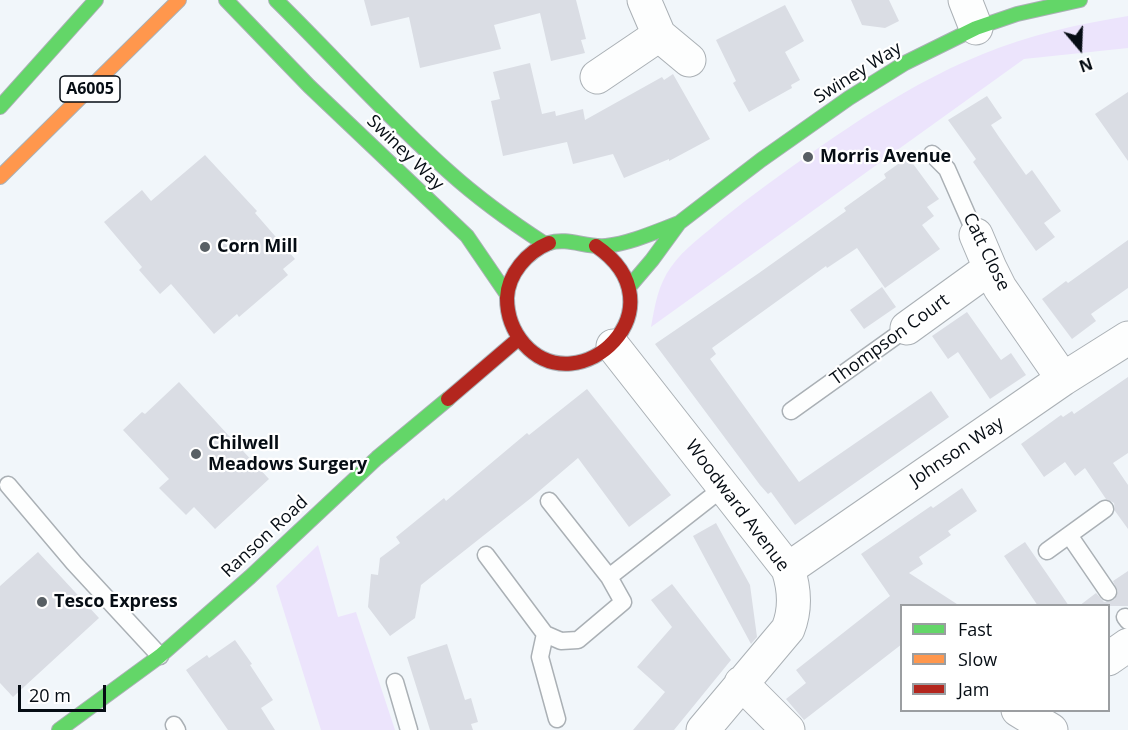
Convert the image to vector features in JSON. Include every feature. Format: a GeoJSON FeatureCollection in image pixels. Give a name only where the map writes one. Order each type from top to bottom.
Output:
{"type":"FeatureCollection","features":[{"type":"Feature","properties":{"kind":"street","name":"A6005"},"geometry":{"type":"LineString","coordinates":[[0,107],[96,0]]}},
{"type":"Feature","properties":{"kind":"street","name":"A6005"},"geometry":{"type":"LineString","coordinates":[[0,177],[178,0]]}},
{"type":"Feature","properties":{"kind":"street","name":"Swiney Way"},"geometry":{"type":"LineString","coordinates":[[226,0],[309,87],[467,236],[506,293]]}},
{"type":"Feature","properties":{"kind":"street","name":"Swiney Way"},"geometry":{"type":"LineString","coordinates":[[276,0],[430,155],[476,196],[544,244]]}},
{"type":"Feature","properties":{"kind":"street"},"geometry":{"type":"LineString","coordinates":[[644,0],[660,35],[689,60]]}},
{"type":"Feature","properties":{"kind":"street","name":"Swiney Way"},"geometry":{"type":"LineString","coordinates":[[629,287],[679,223],[761,160],[849,98],[905,63],[971,14],[1017,14],[1080,0]]}},
{"type":"Feature","properties":{"kind":"street"},"geometry":{"type":"LineString","coordinates":[[306,11],[310,32]]}},
{"type":"Feature","properties":{"kind":"street"},"geometry":{"type":"LineString","coordinates":[[597,77],[660,35]]}},
{"type":"Feature","properties":{"kind":"street","name":"Swiney Way"},"geometry":{"type":"LineString","coordinates":[[596,246],[624,242],[679,223]]}},
{"type":"Feature","properties":{"kind":"street","name":"Catt Close"},"geometry":{"type":"LineString","coordinates":[[976,235],[1000,288],[1063,379]]}},
{"type":"Feature","properties":{"kind":"street","name":"Swiney Way"},"geometry":{"type":"LineString","coordinates":[[506,293],[519,263],[544,244],[571,239],[596,246],[617,263],[629,287],[631,308],[625,329],[613,346]]}},
{"type":"Feature","properties":{"kind":"street","name":"Thompson Court"},"geometry":{"type":"LineString","coordinates":[[907,327],[990,268]]}},
{"type":"Feature","properties":{"kind":"street"},"geometry":{"type":"LineString","coordinates":[[506,293],[507,317],[517,340],[538,357],[564,365],[591,361],[613,346]]}},
{"type":"Feature","properties":{"kind":"street","name":"Johnson Way"},"geometry":{"type":"LineString","coordinates":[[788,569],[1063,379],[1128,338]]}},
{"type":"Feature","properties":{"kind":"street","name":"Ranson Road"},"geometry":{"type":"LineString","coordinates":[[59,730],[160,656],[250,577],[377,459],[517,340]]}},
{"type":"Feature","properties":{"kind":"street","name":"Woodward Avenue"},"geometry":{"type":"LineString","coordinates":[[613,346],[788,569],[795,600],[793,617],[788,629],[703,730]]}},
{"type":"Feature","properties":{"kind":"street"},"geometry":{"type":"LineString","coordinates":[[1110,656],[1127,628]]}},
{"type":"Feature","properties":{"kind":"street"},"geometry":{"type":"LineString","coordinates":[[741,683],[788,730]]}},
{"type":"Feature","properties":{"kind":"street"},"geometry":{"type":"LineString","coordinates":[[1020,712],[1051,730],[1066,712]]}},
{"type":"Feature","properties":{"kind":"lane","name":"Catt Close"},"geometry":{"type":"LineString","coordinates":[[932,154],[947,170],[976,235]]}},
{"type":"Feature","properties":{"kind":"lane","name":"Thompson Court"},"geometry":{"type":"LineString","coordinates":[[791,411],[907,327]]}},
{"type":"Feature","properties":{"kind":"lane"},"geometry":{"type":"LineString","coordinates":[[8,485],[160,656]]}},
{"type":"Feature","properties":{"kind":"lane"},"geometry":{"type":"LineString","coordinates":[[609,577],[724,487]]}},
{"type":"Feature","properties":{"kind":"lane"},"geometry":{"type":"LineString","coordinates":[[486,555],[545,634],[561,641],[578,640],[622,602],[609,577],[549,501]]}},
{"type":"Feature","properties":{"kind":"lane"},"geometry":{"type":"LineString","coordinates":[[1047,551],[1105,509]]}},
{"type":"Feature","properties":{"kind":"lane"},"geometry":{"type":"LineString","coordinates":[[1069,535],[1108,592]]}},
{"type":"Feature","properties":{"kind":"lane"},"geometry":{"type":"LineString","coordinates":[[545,634],[540,657],[557,719]]}},
{"type":"Feature","properties":{"kind":"lane"},"geometry":{"type":"LineString","coordinates":[[395,682],[410,730]]}},
{"type":"Feature","properties":{"kind":"shaded area"},"geometry":{"type":"Polygon","coordinates":[[[1128,16],[1128,48],[1024,59],[651,327],[663,281],[671,267],[694,242],[756,193],[856,122],[918,85],[983,54],[1054,31],[1128,16]]]}},
{"type":"Feature","properties":{"kind":"shaded area"},"geometry":{"type":"Polygon","coordinates":[[[318,545],[338,617],[356,612],[395,730],[321,730],[276,586],[318,545]]]}},
{"type":"Feature","properties":{"kind":"building"},"geometry":{"type":"Polygon","coordinates":[[[364,0],[576,0],[586,39],[581,40],[585,53],[551,61],[540,13],[494,25],[501,49],[420,68],[409,17],[371,26],[364,0]]]}},
{"type":"Feature","properties":{"kind":"building"},"geometry":{"type":"Polygon","coordinates":[[[851,0],[889,0],[899,21],[885,28],[862,25],[851,0]]]}},
{"type":"Feature","properties":{"kind":"building"},"geometry":{"type":"Polygon","coordinates":[[[785,5],[804,41],[785,52],[800,80],[791,85],[792,88],[749,112],[733,83],[736,81],[716,40],[785,5]]]}},
{"type":"Feature","properties":{"kind":"building"},"geometry":{"type":"Polygon","coordinates":[[[530,63],[542,114],[555,111],[556,116],[583,109],[585,120],[662,77],[664,80],[673,74],[710,139],[669,161],[669,159],[624,178],[613,154],[573,164],[567,142],[503,156],[491,101],[500,99],[493,72],[530,63]]]}},
{"type":"Feature","properties":{"kind":"building"},"geometry":{"type":"Polygon","coordinates":[[[1128,92],[1128,161],[1095,114],[1128,92]]]}},
{"type":"Feature","properties":{"kind":"building"},"geometry":{"type":"Polygon","coordinates":[[[987,96],[1002,118],[991,125],[1026,175],[1032,170],[1061,211],[1044,223],[1055,237],[1036,251],[973,162],[976,159],[948,120],[987,96]]]}},
{"type":"Feature","properties":{"kind":"building","name":"Corn Mill"},"geometry":{"type":"Polygon","coordinates":[[[205,155],[257,211],[255,213],[295,259],[283,269],[288,275],[239,317],[237,314],[214,334],[171,284],[160,294],[139,270],[142,267],[104,222],[142,190],[151,201],[205,155]]]}},
{"type":"Feature","properties":{"kind":"building"},"geometry":{"type":"Polygon","coordinates":[[[908,157],[939,199],[927,207],[934,216],[922,225],[940,249],[885,288],[857,248],[827,268],[826,266],[712,348],[716,354],[710,359],[799,482],[931,391],[949,417],[795,525],[771,492],[768,494],[760,485],[655,344],[846,211],[844,208],[886,178],[884,174],[908,157]]]}},
{"type":"Feature","properties":{"kind":"building"},"geometry":{"type":"Polygon","coordinates":[[[1128,240],[1128,288],[1091,314],[1096,321],[1072,339],[1042,299],[1128,240]]]}},
{"type":"Feature","properties":{"kind":"building"},"geometry":{"type":"Polygon","coordinates":[[[882,287],[896,307],[864,329],[850,310],[882,287]]]}},
{"type":"Feature","properties":{"kind":"building"},"geometry":{"type":"Polygon","coordinates":[[[967,312],[1001,360],[1011,353],[1026,375],[990,399],[958,352],[948,359],[932,336],[967,312]]]}},
{"type":"Feature","properties":{"kind":"building"},"geometry":{"type":"Polygon","coordinates":[[[1128,377],[1128,453],[1113,463],[1128,485],[1128,529],[1115,511],[1114,503],[1106,499],[1085,468],[1075,476],[1065,462],[1044,477],[1021,444],[1061,415],[1063,417],[1072,411],[1074,414],[1128,377]]]}},
{"type":"Feature","properties":{"kind":"building","name":"Chilwell Meadows Surgery"},"geometry":{"type":"Polygon","coordinates":[[[179,382],[269,479],[215,529],[194,507],[186,515],[159,488],[169,479],[123,430],[142,412],[145,414],[179,382]]]}},
{"type":"Feature","properties":{"kind":"building"},"geometry":{"type":"Polygon","coordinates":[[[587,389],[671,495],[629,527],[578,458],[421,585],[415,618],[390,636],[368,607],[371,574],[378,575],[380,558],[400,543],[396,537],[444,498],[446,501],[527,433],[529,435],[587,389]]]}},
{"type":"Feature","properties":{"kind":"building"},"geometry":{"type":"Polygon","coordinates":[[[962,488],[977,511],[948,531],[951,535],[919,557],[923,564],[909,573],[957,604],[900,604],[900,646],[804,720],[786,699],[806,683],[796,670],[890,596],[861,554],[931,506],[933,508],[962,488]]]}},
{"type":"Feature","properties":{"kind":"building"},"geometry":{"type":"Polygon","coordinates":[[[716,523],[750,585],[757,637],[751,644],[693,536],[716,523]]]}},
{"type":"Feature","properties":{"kind":"building"},"geometry":{"type":"Polygon","coordinates":[[[1025,542],[1068,604],[1037,604],[1004,556],[1025,542]]]}},
{"type":"Feature","properties":{"kind":"building","name":"Tesco Express"},"geometry":{"type":"Polygon","coordinates":[[[38,552],[99,618],[13,697],[0,683],[0,586],[38,552]]]}},
{"type":"Feature","properties":{"kind":"building"},"geometry":{"type":"Polygon","coordinates":[[[1128,571],[1128,606],[1082,604],[1096,593],[1104,602],[1114,600],[1118,592],[1113,581],[1128,571]]]}},
{"type":"Feature","properties":{"kind":"building"},"geometry":{"type":"Polygon","coordinates":[[[672,584],[731,660],[674,730],[633,730],[665,692],[637,667],[672,627],[651,600],[672,584]]]}},
{"type":"Feature","properties":{"kind":"building"},"geometry":{"type":"Polygon","coordinates":[[[235,640],[273,700],[261,708],[275,730],[228,730],[186,670],[207,655],[209,658],[235,640]]]}},
{"type":"Feature","properties":{"kind":"building"},"geometry":{"type":"Polygon","coordinates":[[[447,644],[465,700],[471,698],[478,722],[471,724],[473,730],[430,730],[407,657],[447,644]]]}},
{"type":"Feature","properties":{"kind":"traffic: fast"},"geometry":{"type":"LineString","coordinates":[[0,107],[96,0]]}},
{"type":"Feature","properties":{"kind":"traffic: fast"},"geometry":{"type":"LineString","coordinates":[[226,0],[309,86],[467,236],[506,293]]}},
{"type":"Feature","properties":{"kind":"traffic: fast"},"geometry":{"type":"LineString","coordinates":[[276,0],[383,109],[449,172],[472,192],[545,244]]}},
{"type":"Feature","properties":{"kind":"traffic: fast"},"geometry":{"type":"LineString","coordinates":[[629,287],[679,223],[761,160],[849,98],[905,63],[976,28],[1017,14],[1080,0]]}},
{"type":"Feature","properties":{"kind":"traffic: fast"},"geometry":{"type":"LineString","coordinates":[[549,243],[563,241],[591,246],[615,245],[679,223]]}},
{"type":"Feature","properties":{"kind":"traffic: fast"},"geometry":{"type":"LineString","coordinates":[[59,730],[160,656],[250,577],[377,458],[448,399]]}},
{"type":"Feature","properties":{"kind":"traffic: slow"},"geometry":{"type":"LineString","coordinates":[[0,177],[179,0]]}},
{"type":"Feature","properties":{"kind":"traffic: jam"},"geometry":{"type":"LineString","coordinates":[[549,243],[533,252],[515,272],[508,289],[508,311],[513,328],[524,344],[547,360],[571,363],[594,356],[614,341],[627,320],[630,296],[621,270],[596,246]]}},
{"type":"Feature","properties":{"kind":"traffic: jam"},"geometry":{"type":"LineString","coordinates":[[448,399],[517,340]]}},
{"type":"Feature","properties":{"kind":"place","name":"Morris Avenue"},"geometry":{"type":"Point","coordinates":[808,157]}},
{"type":"Feature","properties":{"kind":"place","name":"Corn Mill"},"geometry":{"type":"Point","coordinates":[205,247]}},
{"type":"Feature","properties":{"kind":"place","name":"Chilwell Meadows Surgery"},"geometry":{"type":"Point","coordinates":[196,454]}},
{"type":"Feature","properties":{"kind":"place","name":"Tesco Express"},"geometry":{"type":"Point","coordinates":[42,602]}}]}
